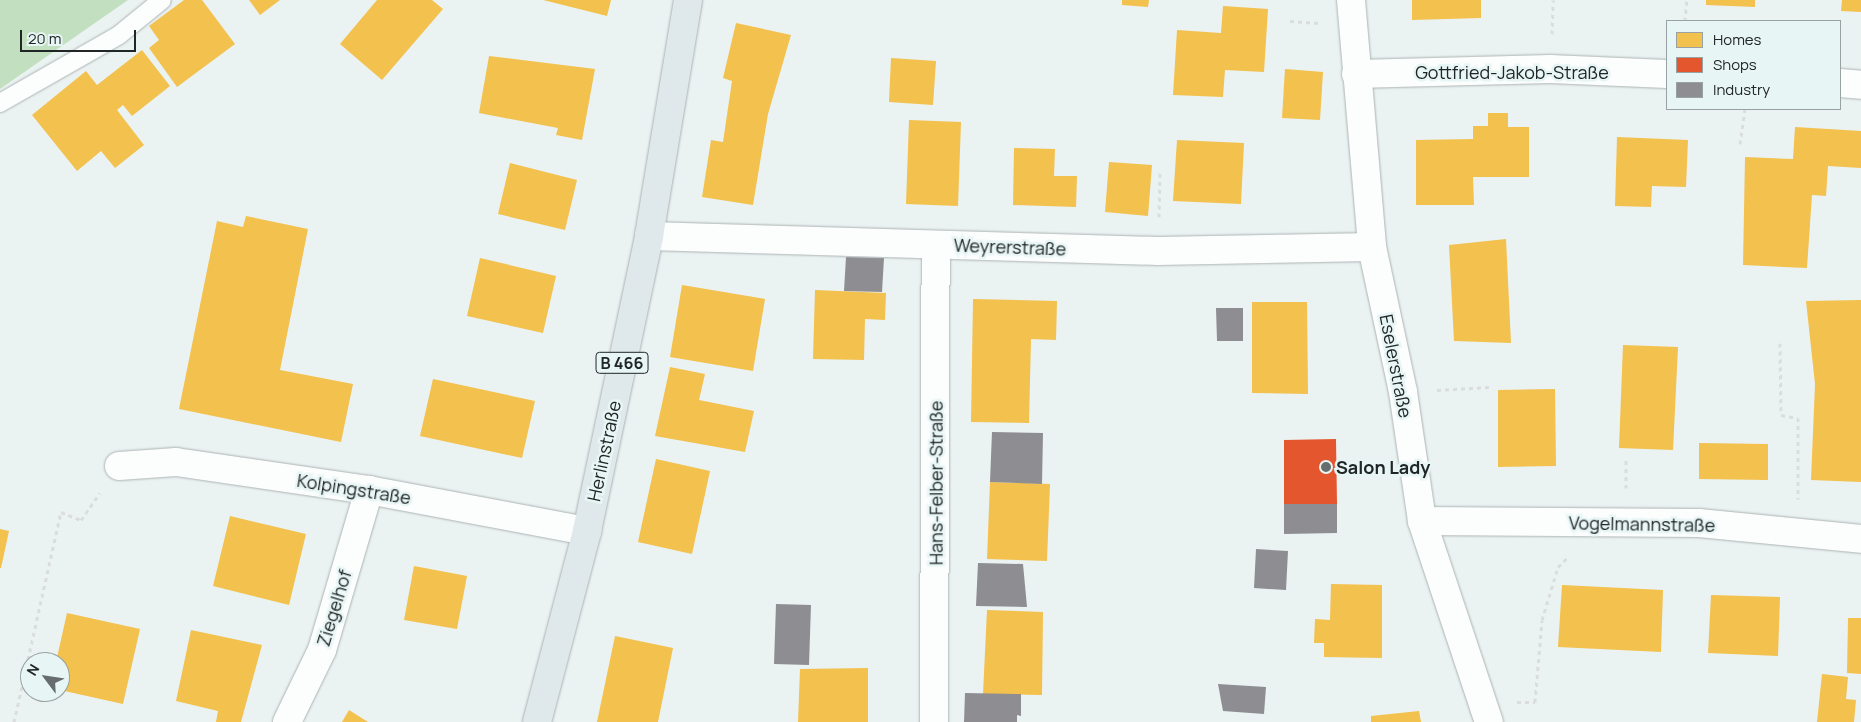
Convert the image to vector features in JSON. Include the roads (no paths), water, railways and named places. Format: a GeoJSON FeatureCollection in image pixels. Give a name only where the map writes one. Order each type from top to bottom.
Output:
{"type":"FeatureCollection","features":[{"type":"Feature","properties":{"kind":"main road","name":"Herlinstraße"},"geometry":{"type":"LineString","coordinates":[[537,722],[587,531],[649,236],[688,0]]}},
{"type":"Feature","properties":{"kind":"street","name":"Eselerstraße"},"geometry":{"type":"LineString","coordinates":[[1351,0],[1372,247],[1403,392],[1422,521],[1485,712]]}},
{"type":"Feature","properties":{"kind":"street","name":"Gottfried-Jakob-Straße"},"geometry":{"type":"LineString","coordinates":[[1356,74],[1550,69],[1666,74]]}},
{"type":"Feature","properties":{"kind":"street"},"geometry":{"type":"LineString","coordinates":[[1841,83],[1861,85]]}},
{"type":"Feature","properties":{"kind":"street","name":"Weyrerstraße"},"geometry":{"type":"LineString","coordinates":[[649,236],[1158,251],[1372,247]]}},
{"type":"Feature","properties":{"kind":"street","name":"Hans-Felber-Straße"},"geometry":{"type":"LineString","coordinates":[[934,722],[936,245]]}},
{"type":"Feature","properties":{"kind":"street","name":"Kolpingstraße"},"geometry":{"type":"LineString","coordinates":[[119,466],[176,462],[369,490],[587,531]]}},
{"type":"Feature","properties":{"kind":"street","name":"Ziegelhof"},"geometry":{"type":"LineString","coordinates":[[287,722],[322,650],[369,490]]}},
{"type":"Feature","properties":{"kind":"street","name":"Vogelmannstraße"},"geometry":{"type":"LineString","coordinates":[[1422,521],[1604,522],[1798,530],[1861,539]]}},
{"type":"Feature","properties":{"kind":"lane"},"geometry":{"type":"LineString","coordinates":[[0,103],[119,35],[162,0]]}},
{"type":"Feature","properties":{"kind":"place","name":"Salon Lady"},"geometry":{"type":"Point","coordinates":[1326,467]}}]}
